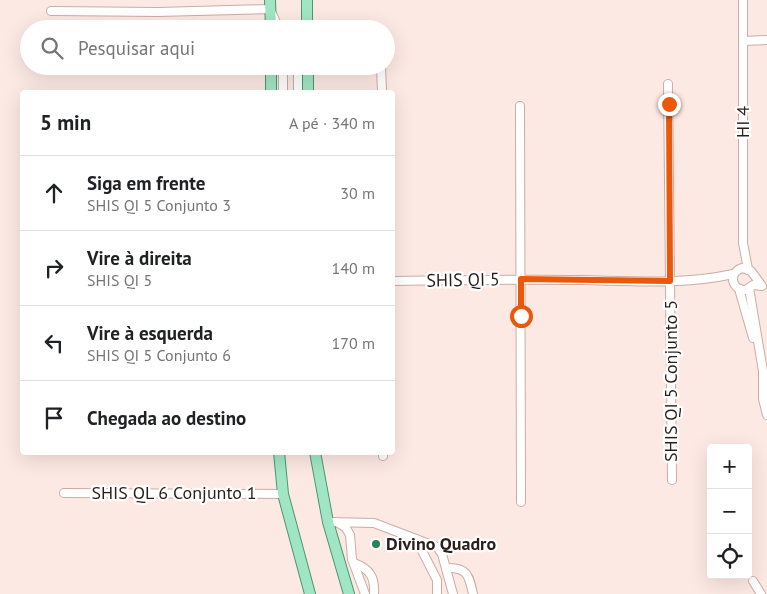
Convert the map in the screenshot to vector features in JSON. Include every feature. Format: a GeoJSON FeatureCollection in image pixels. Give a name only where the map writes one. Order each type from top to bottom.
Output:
{"type":"FeatureCollection","features":[{"type":"Feature","properties":{"kind":"main road"},"geometry":{"type":"LineString","coordinates":[[306,20],[307,0]]}},
{"type":"Feature","properties":{"kind":"main road"},"geometry":{"type":"LineString","coordinates":[[270,5],[270,20]]}},
{"type":"Feature","properties":{"kind":"main road"},"geometry":{"type":"LineString","coordinates":[[271,75],[271,90]]}},
{"type":"Feature","properties":{"kind":"main road"},"geometry":{"type":"LineString","coordinates":[[308,75],[308,90]]}},
{"type":"Feature","properties":{"kind":"main road"},"geometry":{"type":"LineString","coordinates":[[279,455],[283,494],[310,594]]}},
{"type":"Feature","properties":{"kind":"main road"},"geometry":{"type":"LineString","coordinates":[[316,455],[349,594]]}},
{"type":"Feature","properties":{"kind":"street","name":"HI 4"},"geometry":{"type":"LineString","coordinates":[[743,0],[743,243],[748,269]]}},
{"type":"Feature","properties":{"kind":"street"},"geometry":{"type":"LineString","coordinates":[[51,11],[158,12],[270,5],[275,20]]}},
{"type":"Feature","properties":{"kind":"street"},"geometry":{"type":"LineString","coordinates":[[742,41],[767,40]]}},
{"type":"Feature","properties":{"kind":"street"},"geometry":{"type":"LineString","coordinates":[[283,75],[283,90]]}},
{"type":"Feature","properties":{"kind":"street"},"geometry":{"type":"LineString","coordinates":[[298,75],[298,90]]}},
{"type":"Feature","properties":{"kind":"street"},"geometry":{"type":"LineString","coordinates":[[381,75],[382,90]]}},
{"type":"Feature","properties":{"kind":"street","name":"SHIS QI 5 Conjunto 5"},"geometry":{"type":"LineString","coordinates":[[668,84],[672,480]]}},
{"type":"Feature","properties":{"kind":"street"},"geometry":{"type":"LineString","coordinates":[[520,106],[521,502]]}},
{"type":"Feature","properties":{"kind":"street","name":"HI 4"},"geometry":{"type":"LineString","coordinates":[[736,286],[736,272],[743,243]]}},
{"type":"Feature","properties":{"kind":"street"},"geometry":{"type":"LineString","coordinates":[[748,269],[764,286]]}},
{"type":"Feature","properties":{"kind":"street","name":"SHIS QI 5"},"geometry":{"type":"LineString","coordinates":[[395,281],[521,279],[670,281],[714,279],[748,269]]}},
{"type":"Feature","properties":{"kind":"street","name":"SHIS QI 5"},"geometry":{"type":"LineString","coordinates":[[714,279],[746,290],[752,285],[764,286]]}},
{"type":"Feature","properties":{"kind":"street"},"geometry":{"type":"LineString","coordinates":[[736,286],[763,371]]}},
{"type":"Feature","properties":{"kind":"street"},"geometry":{"type":"LineString","coordinates":[[749,288],[763,371],[763,400],[767,415]]}},
{"type":"Feature","properties":{"kind":"street","name":"SHIS QL 6 Conjunto 1"},"geometry":{"type":"LineString","coordinates":[[64,492],[283,494]]}},
{"type":"Feature","properties":{"kind":"street"},"geometry":{"type":"LineString","coordinates":[[332,522],[374,523],[437,547],[442,554],[453,594]]}},
{"type":"Feature","properties":{"kind":"street"},"geometry":{"type":"LineString","coordinates":[[332,522],[346,528],[350,535],[351,553],[365,594]]}},
{"type":"Feature","properties":{"kind":"street"},"geometry":{"type":"LineString","coordinates":[[350,535],[362,522]]}},
{"type":"Feature","properties":{"kind":"street"},"geometry":{"type":"LineString","coordinates":[[416,539],[437,580],[437,594]]}},
{"type":"Feature","properties":{"kind":"street"},"geometry":{"type":"LineString","coordinates":[[354,563],[367,569],[371,574],[374,583],[374,594]]}},
{"type":"Feature","properties":{"kind":"street"},"geometry":{"type":"LineString","coordinates":[[446,568],[464,570],[468,575],[473,594]]}},
{"type":"Feature","properties":{"kind":"street"},"geometry":{"type":"LineString","coordinates":[[753,581],[761,594]]}},
{"type":"Feature","properties":{"kind":"place","name":"Divino Quadro"},"geometry":{"type":"Point","coordinates":[376,544]}},
{"type":"Feature","properties":{"kind":"route"},"geometry":{"type":"LineString","coordinates":[[521,316],[521,279],[670,281],[669,104]]}}]}
